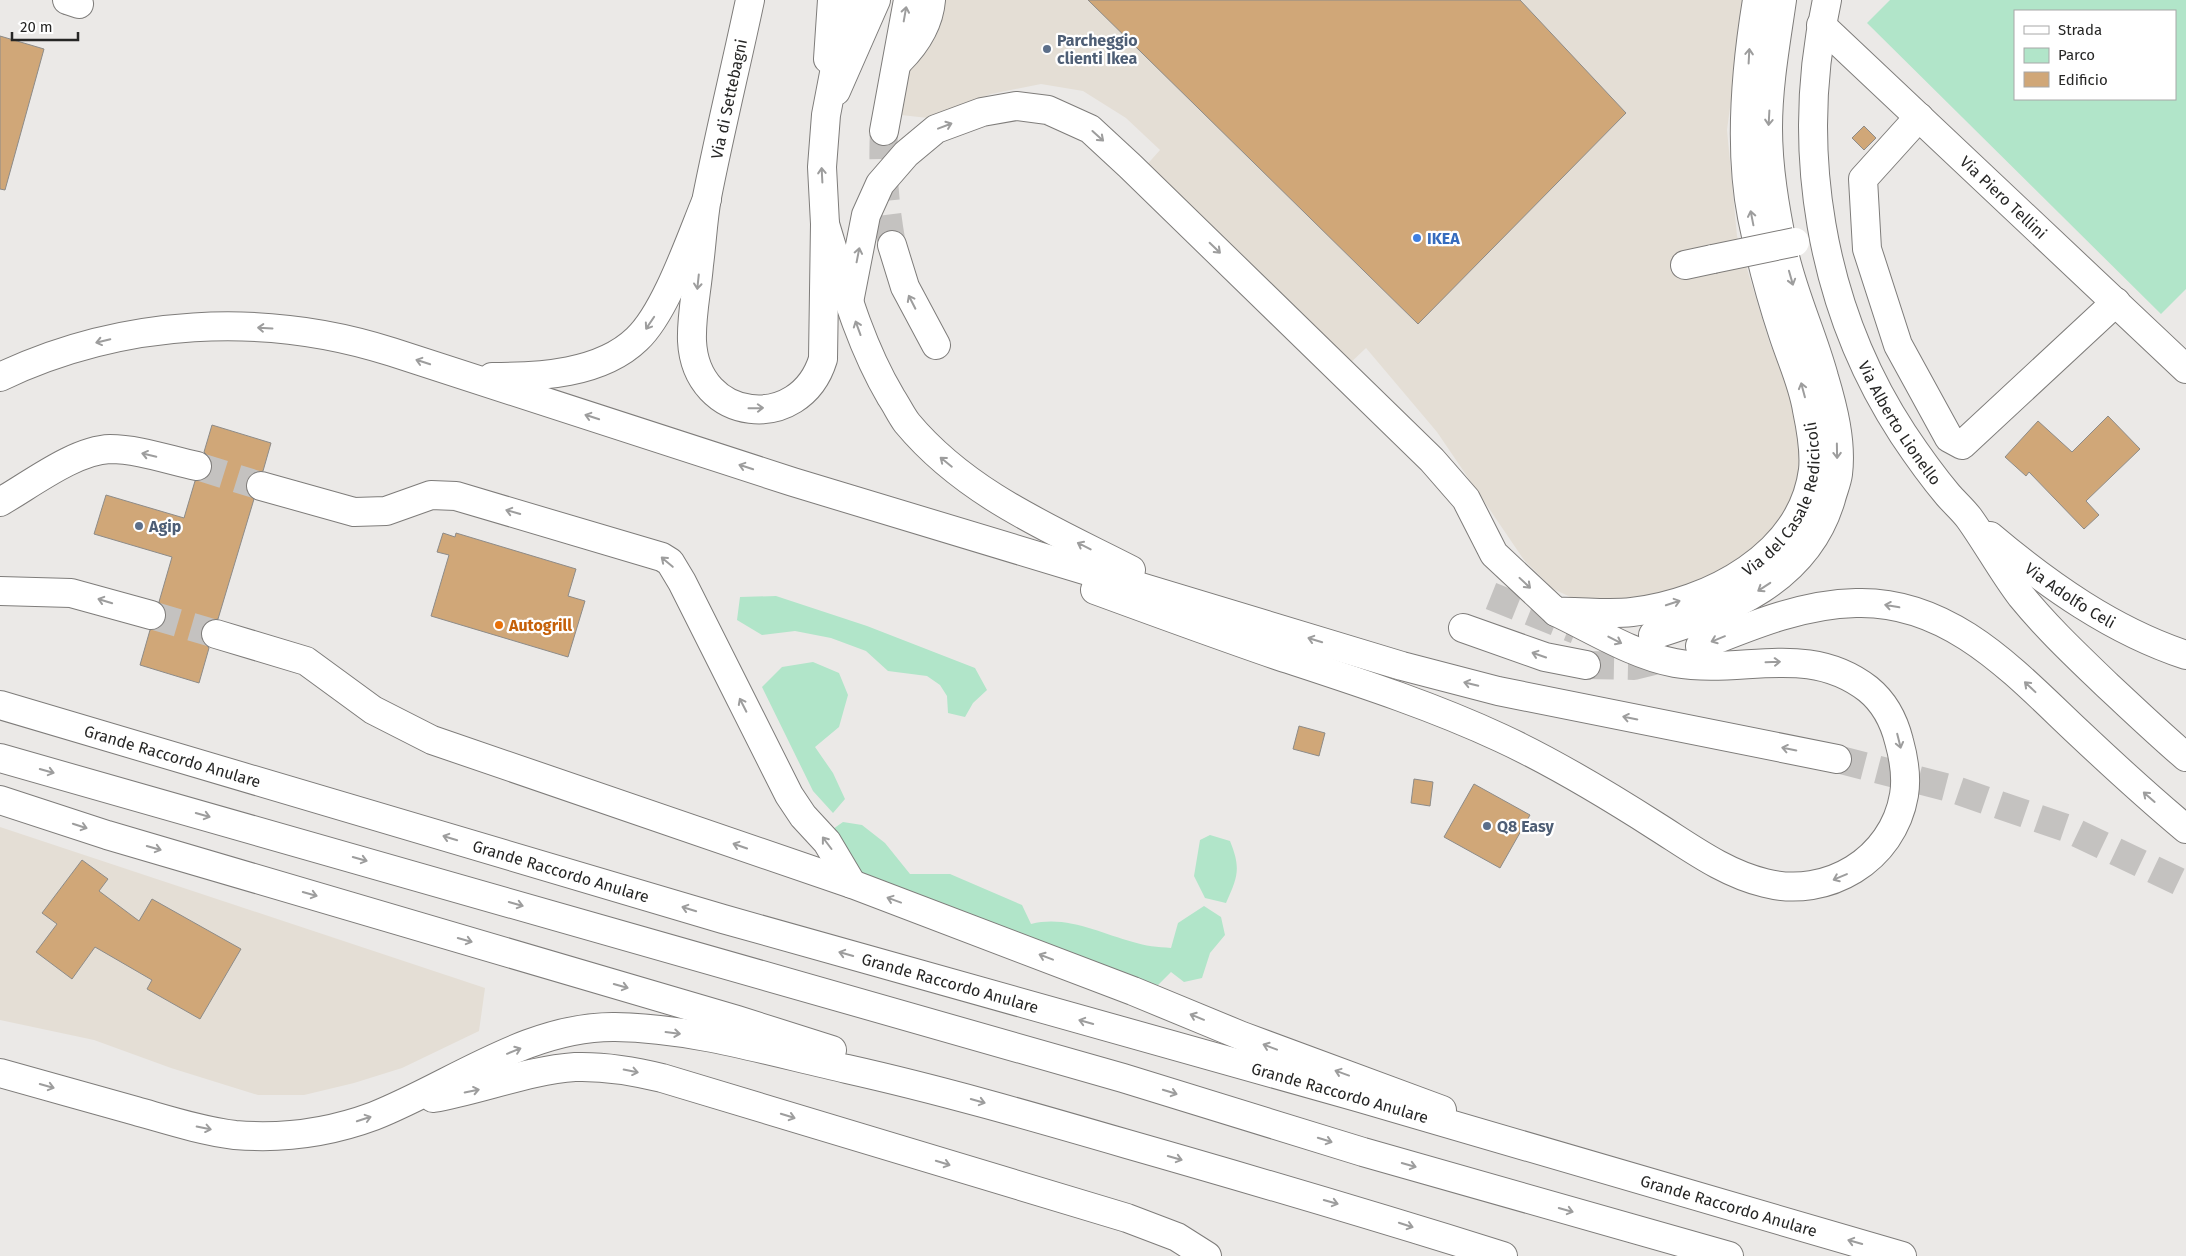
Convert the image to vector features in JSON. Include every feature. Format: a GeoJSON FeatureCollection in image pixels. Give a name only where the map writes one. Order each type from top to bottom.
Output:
{"type":"FeatureCollection","features":[{"type":"Feature","properties":{"kind":"main road","name":"Via di Settebagni"},"geometry":{"type":"LineString","coordinates":[[707,199],[750,0]]}},
{"type":"Feature","properties":{"kind":"main road"},"geometry":{"type":"LineString","coordinates":[[707,199],[693,325],[693,347],[699,368],[706,383],[720,399],[738,407],[769,408],[790,401],[804,391],[820,369],[824,346],[825,224],[822,167],[832,0]]}},
{"type":"Feature","properties":{"kind":"main road"},"geometry":{"type":"LineString","coordinates":[[826,115],[848,0]]}},
{"type":"Feature","properties":{"kind":"main road"},"geometry":{"type":"LineString","coordinates":[[826,115],[876,0]]}},
{"type":"Feature","properties":{"kind":"main road"},"geometry":{"type":"LineString","coordinates":[[884,131],[908,0]]}},
{"type":"Feature","properties":{"kind":"main road"},"geometry":{"type":"LineString","coordinates":[[896,65],[910,50],[921,33],[930,13],[931,0]]}},
{"type":"Feature","properties":{"kind":"main road","name":"Via del Casale Redicicoli"},"geometry":{"type":"LineString","coordinates":[[1556,612],[1622,613],[1657,608],[1696,595],[1730,580],[1763,558],[1781,541],[1795,521],[1811,480],[1813,460],[1807,410],[1799,376],[1771,298],[1749,198],[1746,157],[1748,51],[1757,0]]}},
{"type":"Feature","properties":{"kind":"main road"},"geometry":{"type":"LineString","coordinates":[[1653,634],[1739,602],[1762,589],[1791,568],[1808,548],[1827,513],[1838,474],[1837,434],[1825,379],[1791,280],[1773,192],[1768,128],[1771,75],[1782,0]]}},
{"type":"Feature","properties":{"kind":"main road","name":"Via Piero Tellini"},"geometry":{"type":"LineString","coordinates":[[1824,13],[1919,117],[2116,302],[2183,359]]}},
{"type":"Feature","properties":{"kind":"main road","name":"Via Alberto Lionello"},"geometry":{"type":"LineString","coordinates":[[1824,13],[1814,92],[1814,162],[1823,236],[1842,308],[1878,391],[1919,458],[1968,517],[2013,585],[2052,632],[2156,732],[2186,757]]}},
{"type":"Feature","properties":{"kind":"main road"},"geometry":{"type":"LineString","coordinates":[[793,482],[1018,561],[1207,631],[1399,696],[1474,726],[1561,768],[1711,861],[1744,878],[1785,887],[1819,885],[1853,871],[1881,845],[1898,816],[1902,804],[1905,771],[1893,722],[1888,711],[1870,691],[1842,674],[1799,662],[1705,666],[1672,662],[1642,653],[1556,612],[1494,554],[1466,499],[1432,460],[1117,153],[1090,129],[1048,110],[1016,106],[982,112],[936,129],[906,154],[880,184],[866,215],[849,302]]}},
{"type":"Feature","properties":{"kind":"main road"},"geometry":{"type":"LineString","coordinates":[[1919,117],[1863,179],[1867,249],[1898,345],[1950,438],[1962,445],[2116,302]]}},
{"type":"Feature","properties":{"kind":"main road"},"geometry":{"type":"LineString","coordinates":[[469,377],[518,377],[566,371],[605,359],[630,345],[647,328],[662,302],[707,199]]}},
{"type":"Feature","properties":{"kind":"main road"},"geometry":{"type":"LineString","coordinates":[[825,224],[862,338],[882,381],[906,422],[939,456],[971,482],[1007,506],[1190,601]]}},
{"type":"Feature","properties":{"kind":"main road"},"geometry":{"type":"LineString","coordinates":[[1686,265],[1823,236]]}},
{"type":"Feature","properties":{"kind":"main road"},"geometry":{"type":"LineString","coordinates":[[892,245],[905,287],[936,345]]}},
{"type":"Feature","properties":{"kind":"main road"},"geometry":{"type":"LineString","coordinates":[[0,377],[41,359],[108,339],[179,328],[220,326],[290,329],[342,339],[379,348],[793,482],[1402,666],[1498,691],[1837,759]]}},
{"type":"Feature","properties":{"kind":"main road"},"geometry":{"type":"LineString","coordinates":[[0,502],[77,458],[93,452],[121,450],[197,466]]}},
{"type":"Feature","properties":{"kind":"main road"},"geometry":{"type":"LineString","coordinates":[[261,486],[354,512],[386,510],[432,495],[456,496],[662,557],[670,562],[682,582],[795,806],[827,842],[852,884]]}},
{"type":"Feature","properties":{"kind":"main road","name":"Via Adolfo Celi"},"geometry":{"type":"LineString","coordinates":[[1968,517],[2028,567],[2083,605],[2130,630],[2186,654]]}},
{"type":"Feature","properties":{"kind":"main road"},"geometry":{"type":"LineString","coordinates":[[0,591],[71,593],[151,615]]}},
{"type":"Feature","properties":{"kind":"main road"},"geometry":{"type":"LineString","coordinates":[[1700,646],[1759,623],[1830,606],[1858,603],[1880,604],[1913,610],[1960,631],[1988,650],[2186,829]]}},
{"type":"Feature","properties":{"kind":"main road"},"geometry":{"type":"LineString","coordinates":[[1463,628],[1545,657],[1586,666]]}},
{"type":"Feature","properties":{"kind":"main road"},"geometry":{"type":"LineString","coordinates":[[216,634],[306,661],[373,710],[432,740],[852,884],[1115,984],[1242,1036],[1601,1169]]}},
{"type":"Feature","properties":{"kind":"main road","name":"Grande Raccordo Anulare"},"geometry":{"type":"LineString","coordinates":[[0,705],[714,916],[1356,1097],[1902,1256]]}},
{"type":"Feature","properties":{"kind":"main road"},"geometry":{"type":"LineString","coordinates":[[0,758],[1123,1078],[1362,1152],[1729,1256]]}},
{"type":"Feature","properties":{"kind":"main road"},"geometry":{"type":"LineString","coordinates":[[0,800],[107,835],[775,1031],[831,1049],[932,1088]]}},
{"type":"Feature","properties":{"kind":"main road"},"geometry":{"type":"LineString","coordinates":[[0,1073],[188,1125],[235,1135],[272,1136],[335,1128],[407,1102],[465,1072],[529,1045],[574,1031],[606,1027],[637,1028],[702,1037],[932,1088],[1359,1210],[1503,1256]]}},
{"type":"Feature","properties":{"kind":"main road"},"geometry":{"type":"LineString","coordinates":[[407,1102],[472,1091],[561,1069],[598,1067],[625,1070],[662,1078],[1127,1218],[1177,1237],[1207,1256]]}},
{"type":"Feature","properties":{"kind":"shaded area"},"geometry":{"type":"Polygon","coordinates":[[[919,0],[1748,0],[1738,47],[1727,130],[1737,236],[1770,344],[1798,407],[1803,470],[1792,508],[1737,570],[1640,605],[1575,599],[1553,589],[1524,560],[1437,432],[1366,348],[1347,366],[1144,168],[1160,150],[1126,118],[1083,91],[1041,84],[991,94],[928,118],[901,115],[905,70],[919,0]]]}},
{"type":"Feature","properties":{"kind":"shaded area"},"geometry":{"type":"Polygon","coordinates":[[[0,827],[485,988],[479,1031],[402,1068],[354,1083],[304,1095],[258,1095],[171,1068],[94,1040],[0,1020],[0,827]]]}},
{"type":"Feature","properties":{"kind":"green space"},"geometry":{"type":"Polygon","coordinates":[[[1890,0],[2186,0],[2186,289],[2161,314],[1867,23],[1890,0]]]}},
{"type":"Feature","properties":{"kind":"green space"},"geometry":{"type":"Polygon","coordinates":[[[776,596],[867,626],[975,668],[987,690],[973,703],[965,717],[948,713],[947,696],[940,685],[927,676],[888,671],[866,651],[831,638],[795,631],[762,635],[737,620],[740,597],[776,596]]]}},
{"type":"Feature","properties":{"kind":"green space"},"geometry":{"type":"Polygon","coordinates":[[[813,662],[839,673],[848,695],[839,727],[815,747],[833,773],[845,799],[833,813],[813,791],[762,687],[782,667],[813,662]]]}},
{"type":"Feature","properties":{"kind":"green space"},"geometry":{"type":"Polygon","coordinates":[[[843,822],[862,825],[885,843],[910,874],[950,874],[1022,905],[1031,924],[1044,922],[1070,923],[1138,943],[1171,948],[1178,923],[1204,906],[1221,917],[1225,935],[1210,953],[1202,978],[1184,982],[1171,972],[1158,985],[1126,979],[865,878],[854,866],[833,829],[843,822]]]}},
{"type":"Feature","properties":{"kind":"green space"},"geometry":{"type":"Polygon","coordinates":[[[1210,835],[1230,841],[1236,858],[1237,872],[1226,903],[1205,898],[1194,876],[1200,840],[1210,835]]]}},
{"type":"Feature","properties":{"kind":"building","name":"IKEA"},"geometry":{"type":"Polygon","coordinates":[[[1088,0],[1520,0],[1626,113],[1418,324],[1088,0]]]}},
{"type":"Feature","properties":{"kind":"building"},"geometry":{"type":"Polygon","coordinates":[[[0,36],[44,49],[5,190],[0,189],[0,36]]]}},
{"type":"Feature","properties":{"kind":"building"},"geometry":{"type":"Polygon","coordinates":[[[1864,126],[1876,138],[1864,150],[1852,138],[1864,126]]]}},
{"type":"Feature","properties":{"kind":"building"},"geometry":{"type":"Polygon","coordinates":[[[2108,416],[2140,449],[2086,501],[2099,515],[2084,529],[2029,472],[2026,476],[2005,457],[2038,421],[2072,452],[2108,416]]]}},
{"type":"Feature","properties":{"kind":"building"},"geometry":{"type":"Polygon","coordinates":[[[212,425],[271,443],[263,471],[250,475],[246,481],[246,490],[254,499],[218,619],[206,622],[201,630],[201,638],[209,648],[199,683],[140,665],[150,630],[162,626],[166,620],[166,611],[159,602],[172,557],[94,534],[106,495],[184,518],[195,481],[208,477],[212,470],[212,461],[204,452],[212,425]]]}},
{"type":"Feature","properties":{"kind":"building"},"geometry":{"type":"Polygon","coordinates":[[[443,533],[455,537],[456,533],[576,569],[568,596],[585,601],[568,657],[431,616],[449,555],[437,552],[443,533]]]}},
{"type":"Feature","properties":{"kind":"building"},"geometry":{"type":"Polygon","coordinates":[[[1299,726],[1325,733],[1319,756],[1293,749],[1299,726]]]}},
{"type":"Feature","properties":{"kind":"building"},"geometry":{"type":"Polygon","coordinates":[[[1414,779],[1433,782],[1430,806],[1411,803],[1414,779]]]}},
{"type":"Feature","properties":{"kind":"building","name":"Q8 Easy"},"geometry":{"type":"Polygon","coordinates":[[[1474,784],[1530,815],[1500,868],[1444,837],[1474,784]]]}},
{"type":"Feature","properties":{"kind":"building"},"geometry":{"type":"Polygon","coordinates":[[[82,860],[108,879],[99,891],[139,921],[152,899],[241,949],[200,1019],[147,989],[152,980],[95,947],[72,979],[36,952],[57,924],[42,913],[82,860]]]}},
{"type":"Feature","properties":{"kind":"tunnel"},"geometry":{"type":"LineString","coordinates":[[884,131],[883,160],[892,245]]}},
{"type":"Feature","properties":{"kind":"tunnel"},"geometry":{"type":"LineString","coordinates":[[197,466],[261,486]]}},
{"type":"Feature","properties":{"kind":"tunnel"},"geometry":{"type":"LineString","coordinates":[[1491,596],[1576,630]]}},
{"type":"Feature","properties":{"kind":"tunnel"},"geometry":{"type":"LineString","coordinates":[[151,615],[216,634]]}},
{"type":"Feature","properties":{"kind":"tunnel"},"geometry":{"type":"LineString","coordinates":[[1586,665],[1634,666],[1670,657]]}},
{"type":"Feature","properties":{"kind":"tunnel"},"geometry":{"type":"LineString","coordinates":[[1837,759],[1953,789],[2066,828],[2186,885]]}},
{"type":"Feature","properties":{"kind":"place","name":"Parcheggio clienti Ikea"},"geometry":{"type":"Point","coordinates":[1047,49]}},
{"type":"Feature","properties":{"kind":"place","name":"IKEA"},"geometry":{"type":"Point","coordinates":[1417,238]}},
{"type":"Feature","properties":{"kind":"place","name":"Agip"},"geometry":{"type":"Point","coordinates":[139,526]}},
{"type":"Feature","properties":{"kind":"place","name":"Autogrill"},"geometry":{"type":"Point","coordinates":[499,625]}},
{"type":"Feature","properties":{"kind":"place","name":"Q8 Easy"},"geometry":{"type":"Point","coordinates":[1487,826]}}]}
